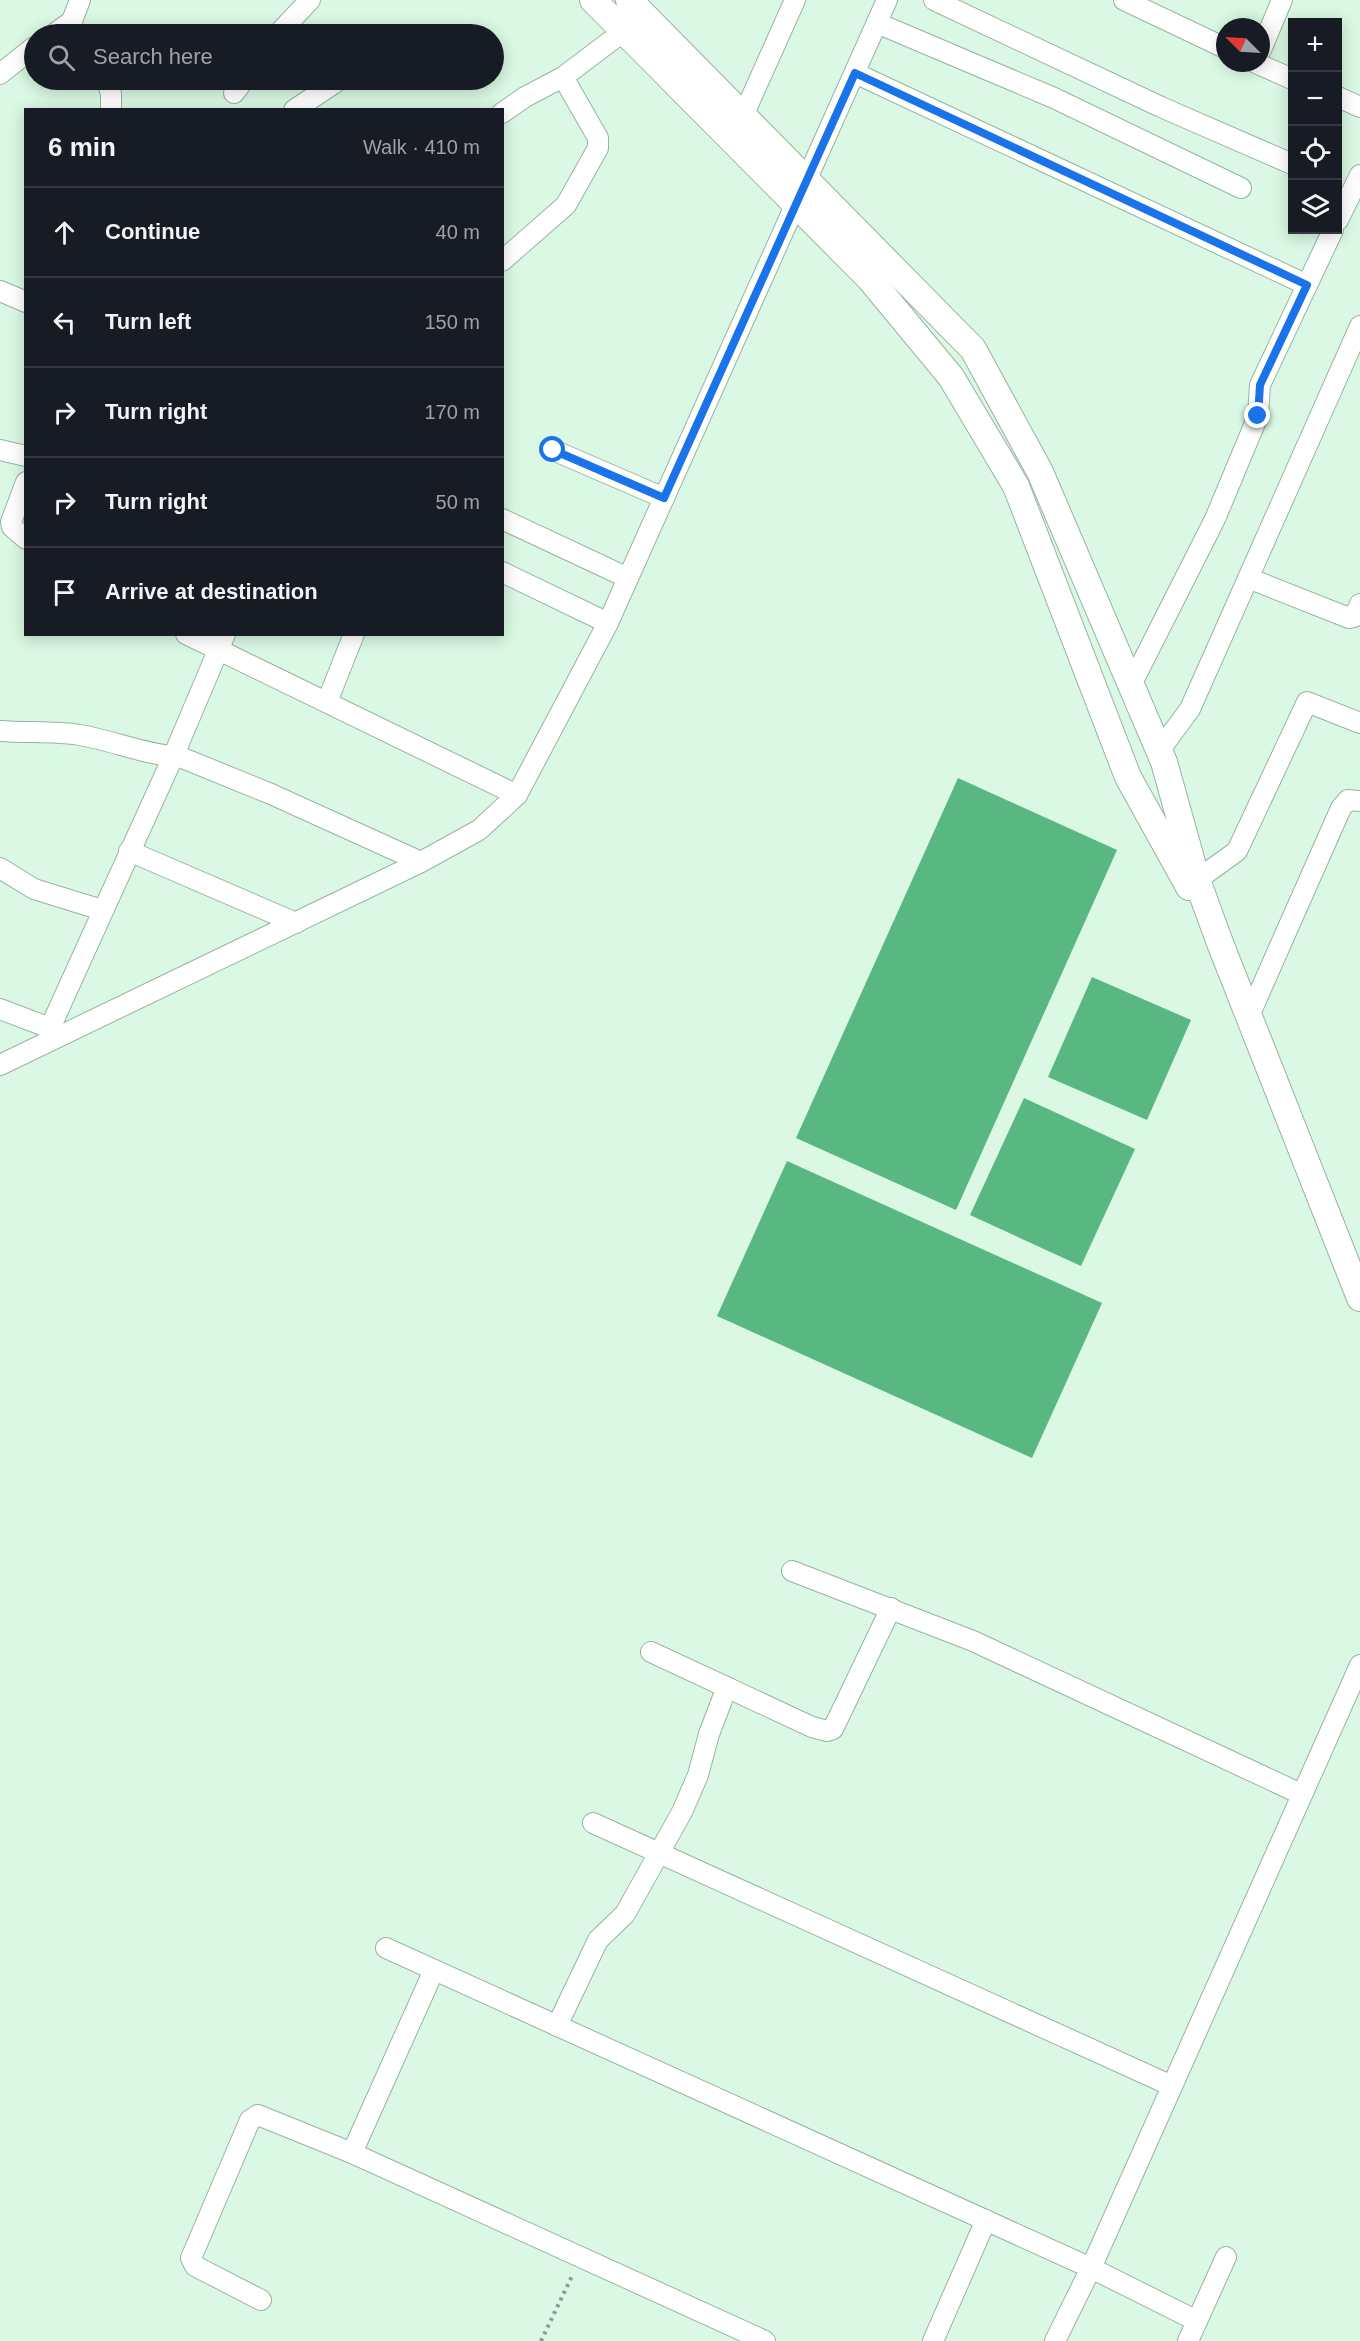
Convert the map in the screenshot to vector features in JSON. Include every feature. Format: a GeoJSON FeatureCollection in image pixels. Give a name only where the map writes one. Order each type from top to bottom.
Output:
{"type":"FeatureCollection","features":[{"type":"Feature","properties":{"kind":"main road"},"geometry":{"type":"LineString","coordinates":[[593,0],[870,279],[951,377],[1016,486],[1128,777],[1220,943]]}},
{"type":"Feature","properties":{"kind":"main road"},"geometry":{"type":"LineString","coordinates":[[642,5],[743,116],[973,349],[1040,472],[1159,751],[1197,880],[1220,943],[1360,1298]]}},
{"type":"Feature","properties":{"kind":"street"},"geometry":{"type":"LineString","coordinates":[[77,24],[80,0]]}},
{"type":"Feature","properties":{"kind":"street"},"geometry":{"type":"LineString","coordinates":[[287,24],[310,0]]}},
{"type":"Feature","properties":{"kind":"street"},"geometry":{"type":"LineString","coordinates":[[743,116],[795,0]]}},
{"type":"Feature","properties":{"kind":"street"},"geometry":{"type":"LineString","coordinates":[[0,1065],[56,1031],[296,923],[421,862],[479,830],[517,795],[608,623],[887,0]]}},
{"type":"Feature","properties":{"kind":"street"},"geometry":{"type":"LineString","coordinates":[[934,0],[1161,107],[1288,162]]}},
{"type":"Feature","properties":{"kind":"street"},"geometry":{"type":"LineString","coordinates":[[1124,0],[1216,44]]}},
{"type":"Feature","properties":{"kind":"street"},"geometry":{"type":"LineString","coordinates":[[1270,29],[1282,0]]}},
{"type":"Feature","properties":{"kind":"street"},"geometry":{"type":"LineString","coordinates":[[877,23],[1054,98],[1241,188]]}},
{"type":"Feature","properties":{"kind":"street"},"geometry":{"type":"LineString","coordinates":[[504,112],[525,97],[563,77],[624,31]]}},
{"type":"Feature","properties":{"kind":"street"},"geometry":{"type":"LineString","coordinates":[[1,71],[24,54]]}},
{"type":"Feature","properties":{"kind":"street"},"geometry":{"type":"LineString","coordinates":[[1270,69],[1288,77]]}},
{"type":"Feature","properties":{"kind":"street"},"geometry":{"type":"LineString","coordinates":[[855,73],[1307,285]]}},
{"type":"Feature","properties":{"kind":"street"},"geometry":{"type":"LineString","coordinates":[[504,259],[566,206],[598,148],[598,138],[563,77]]}},
{"type":"Feature","properties":{"kind":"street"},"geometry":{"type":"LineString","coordinates":[[110,90],[111,108]]}},
{"type":"Feature","properties":{"kind":"street"},"geometry":{"type":"LineString","coordinates":[[297,108],[324,90]]}},
{"type":"Feature","properties":{"kind":"street"},"geometry":{"type":"LineString","coordinates":[[1342,99],[1360,107]]}},
{"type":"Feature","properties":{"kind":"street"},"geometry":{"type":"LineString","coordinates":[[1342,207],[1350,182]]}},
{"type":"Feature","properties":{"kind":"street"},"geometry":{"type":"LineString","coordinates":[[1131,685],[1215,519],[1258,416],[1260,385],[1331,234]]}},
{"type":"Feature","properties":{"kind":"street"},"geometry":{"type":"LineString","coordinates":[[0,291],[24,301]]}},
{"type":"Feature","properties":{"kind":"street"},"geometry":{"type":"LineString","coordinates":[[1159,751],[1187,714],[1360,326]]}},
{"type":"Feature","properties":{"kind":"street"},"geometry":{"type":"LineString","coordinates":[[0,450],[24,456]]}},
{"type":"Feature","properties":{"kind":"street"},"geometry":{"type":"LineString","coordinates":[[553,450],[664,498]]}},
{"type":"Feature","properties":{"kind":"street"},"geometry":{"type":"LineString","coordinates":[[24,487],[11,522],[12,527],[24,537]]}},
{"type":"Feature","properties":{"kind":"street"},"geometry":{"type":"LineString","coordinates":[[504,520],[628,578]]}},
{"type":"Feature","properties":{"kind":"street"},"geometry":{"type":"LineString","coordinates":[[504,573],[608,623]]}},
{"type":"Feature","properties":{"kind":"street"},"geometry":{"type":"LineString","coordinates":[[1248,578],[1349,618],[1354,617],[1360,604]]}},
{"type":"Feature","properties":{"kind":"street"},"geometry":{"type":"LineString","coordinates":[[195,636],[222,642],[327,702],[517,795]]}},
{"type":"Feature","properties":{"kind":"street"},"geometry":{"type":"LineString","coordinates":[[327,702],[353,636]]}},
{"type":"Feature","properties":{"kind":"street"},"geometry":{"type":"LineString","coordinates":[[56,1031],[102,910],[173,757],[222,642]]}},
{"type":"Feature","properties":{"kind":"street"},"geometry":{"type":"LineString","coordinates":[[1197,880],[1237,851],[1307,702],[1360,723]]}},
{"type":"Feature","properties":{"kind":"street"},"geometry":{"type":"LineString","coordinates":[[0,732],[77,735],[112,742],[165,758],[180,757],[271,794],[421,862]]}},
{"type":"Feature","properties":{"kind":"street"},"geometry":{"type":"LineString","coordinates":[[1249,1016],[1341,808],[1348,800],[1360,801]]}},
{"type":"Feature","properties":{"kind":"street"},"geometry":{"type":"LineString","coordinates":[[129,851],[296,923]]}},
{"type":"Feature","properties":{"kind":"street"},"geometry":{"type":"LineString","coordinates":[[0,868],[34,889],[102,910]]}},
{"type":"Feature","properties":{"kind":"street"},"geometry":{"type":"LineString","coordinates":[[0,1009],[56,1031]]}},
{"type":"Feature","properties":{"kind":"street"},"geometry":{"type":"LineString","coordinates":[[792,1571],[973,1641],[1301,1794]]}},
{"type":"Feature","properties":{"kind":"street"},"geometry":{"type":"LineString","coordinates":[[651,1652],[819,1730],[833,1729],[891,1608]]}},
{"type":"Feature","properties":{"kind":"street"},"geometry":{"type":"LineString","coordinates":[[1055,2341],[1091,2268],[1360,1665]]}},
{"type":"Feature","properties":{"kind":"street"},"geometry":{"type":"LineString","coordinates":[[557,2026],[598,1940],[625,1914],[659,1853],[698,1775],[709,1734],[727,1687]]}},
{"type":"Feature","properties":{"kind":"street"},"geometry":{"type":"LineString","coordinates":[[593,1823],[1172,2085]]}},
{"type":"Feature","properties":{"kind":"street"},"geometry":{"type":"LineString","coordinates":[[386,1948],[1091,2268],[1197,2321]]}},
{"type":"Feature","properties":{"kind":"street"},"geometry":{"type":"LineString","coordinates":[[352,2152],[434,1970]]}},
{"type":"Feature","properties":{"kind":"street"},"geometry":{"type":"LineString","coordinates":[[261,2300],[195,2266],[191,2258],[250,2121],[258,2115],[352,2152],[765,2341]]}},
{"type":"Feature","properties":{"kind":"street"},"geometry":{"type":"LineString","coordinates":[[933,2341],[986,2220]]}},
{"type":"Feature","properties":{"kind":"street"},"geometry":{"type":"LineString","coordinates":[[1188,2341],[1226,2258]]}},
{"type":"Feature","properties":{"kind":"path"},"geometry":{"type":"LineString","coordinates":[[541,2341],[582,2257]]}},
{"type":"Feature","properties":{"kind":"shaded area"},"geometry":{"type":"Polygon","coordinates":[[[958,778],[1117,850],[956,1210],[796,1138],[958,778]]]}},
{"type":"Feature","properties":{"kind":"shaded area"},"geometry":{"type":"Polygon","coordinates":[[[1092,977],[1191,1020],[1147,1120],[1048,1077],[1092,977]]]}},
{"type":"Feature","properties":{"kind":"shaded area"},"geometry":{"type":"Polygon","coordinates":[[[1024,1098],[1135,1149],[1081,1266],[970,1215],[1024,1098]]]}},
{"type":"Feature","properties":{"kind":"shaded area"},"geometry":{"type":"Polygon","coordinates":[[[787,1161],[1102,1303],[1032,1458],[717,1316],[787,1161]]]}},
{"type":"Feature","properties":{"kind":"route"},"geometry":{"type":"LineString","coordinates":[[553,450],[664,498],[855,73],[1307,285],[1260,385],[1258,416]]}}]}
